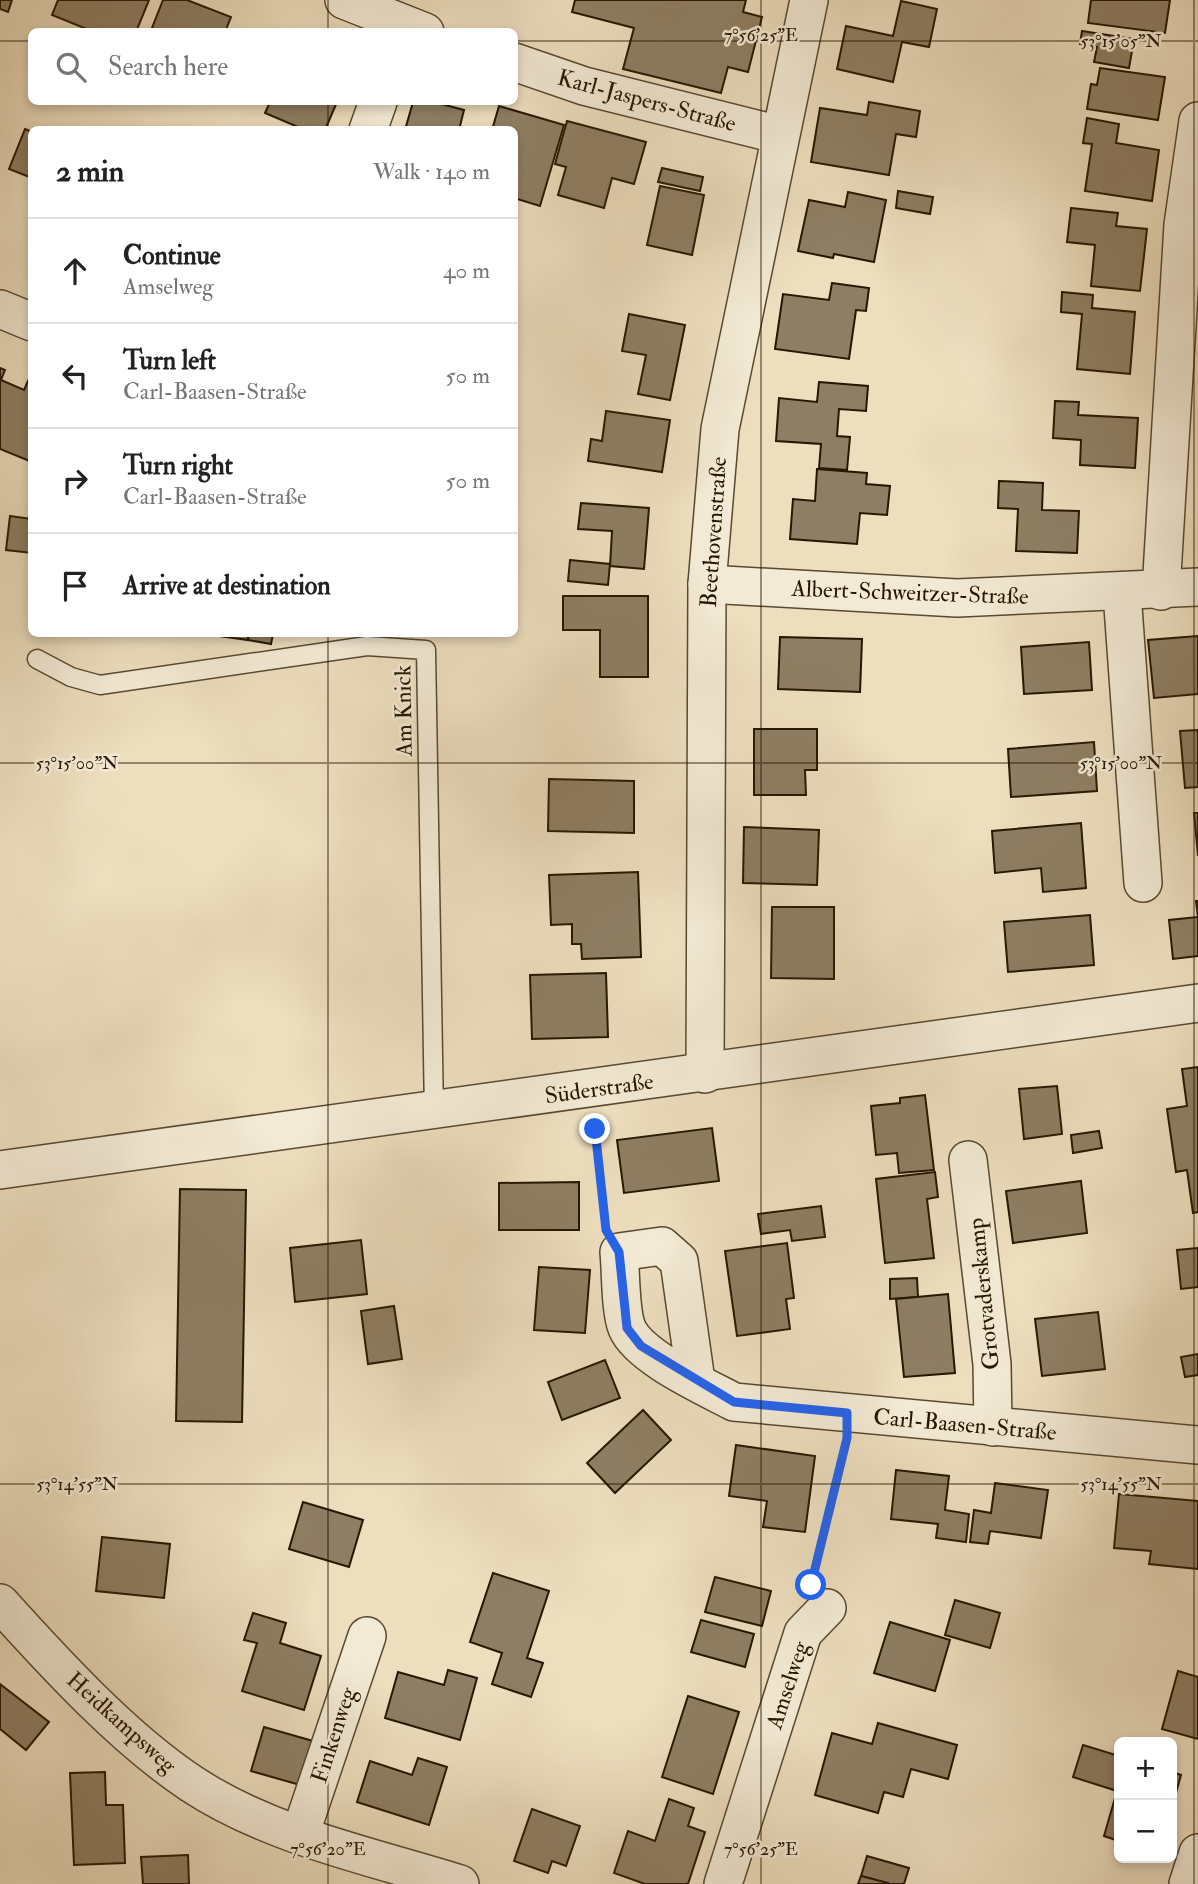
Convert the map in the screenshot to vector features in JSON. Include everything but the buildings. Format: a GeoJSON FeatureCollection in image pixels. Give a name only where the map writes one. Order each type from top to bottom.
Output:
{"type":"FeatureCollection","features":[{"type":"Feature","properties":{"kind":"street"},"geometry":{"type":"LineString","coordinates":[[344,0],[409,28]]}},
{"type":"Feature","properties":{"kind":"street","name":"Beethovenstraße"},"geometry":{"type":"LineString","coordinates":[[705,1074],[707,584],[720,429],[810,0]]}},
{"type":"Feature","properties":{"kind":"street","name":"Karl-Jaspers-Straße"},"geometry":{"type":"LineString","coordinates":[[518,63],[584,86],[780,135]]}},
{"type":"Feature","properties":{"kind":"street"},"geometry":{"type":"LineString","coordinates":[[369,126],[377,105]]}},
{"type":"Feature","properties":{"kind":"street"},"geometry":{"type":"LineString","coordinates":[[1161,591],[1183,226],[1198,121]]}},
{"type":"Feature","properties":{"kind":"street"},"geometry":{"type":"LineString","coordinates":[[0,309],[28,320]]}},
{"type":"Feature","properties":{"kind":"street","name":"Albert-Schweitzer-Straße"},"geometry":{"type":"LineString","coordinates":[[707,584],[957,598],[1122,593],[1198,587]]}},
{"type":"Feature","properties":{"kind":"street"},"geometry":{"type":"LineString","coordinates":[[1122,593],[1143,883]]}},
{"type":"Feature","properties":{"kind":"street","name":"Süderstraße"},"geometry":{"type":"LineString","coordinates":[[0,1170],[435,1119],[705,1074],[1198,1003]]}},
{"type":"Feature","properties":{"kind":"street","name":"Grotvaderskamp"},"geometry":{"type":"LineString","coordinates":[[968,1160],[992,1364],[993,1427]]}},
{"type":"Feature","properties":{"kind":"street"},"geometry":{"type":"LineString","coordinates":[[619,1252],[662,1245],[679,1261],[696,1381]]}},
{"type":"Feature","properties":{"kind":"street","name":"Carl-Baasen-Straße"},"geometry":{"type":"LineString","coordinates":[[619,1252],[627,1328],[641,1346],[734,1402],[1198,1445]]}},
{"type":"Feature","properties":{"kind":"street","name":"Heidkampsweg"},"geometry":{"type":"LineString","coordinates":[[0,1602],[110,1715],[193,1785],[265,1823],[460,1884]]}},
{"type":"Feature","properties":{"kind":"street","name":"Amselweg"},"geometry":{"type":"LineString","coordinates":[[723,1884],[803,1633],[827,1608]]}},
{"type":"Feature","properties":{"kind":"street","name":"Finkenweg"},"geometry":{"type":"LineString","coordinates":[[300,1835],[367,1636]]}},
{"type":"Feature","properties":{"kind":"street"},"geometry":{"type":"LineString","coordinates":[[1188,1884],[1198,1853]]}},
{"type":"Feature","properties":{"kind":"lane","name":"Am Knick"},"geometry":{"type":"LineString","coordinates":[[37,659],[71,677],[100,685],[367,646],[426,650],[435,1119]]}},
{"type":"Feature","properties":{"kind":"path"},"geometry":{"type":"LineString","coordinates":[[593,1117],[606,1230],[619,1252]]}},
{"type":"Feature","properties":{"kind":"path"},"geometry":{"type":"LineString","coordinates":[[827,1608],[811,1585],[847,1438],[847,1413]]}},
{"type":"Feature","properties":{"kind":"route"},"geometry":{"type":"LineString","coordinates":[[595,1129],[606,1230],[619,1252],[627,1328],[641,1346],[734,1402],[847,1413],[847,1438],[811,1585]]}}]}
